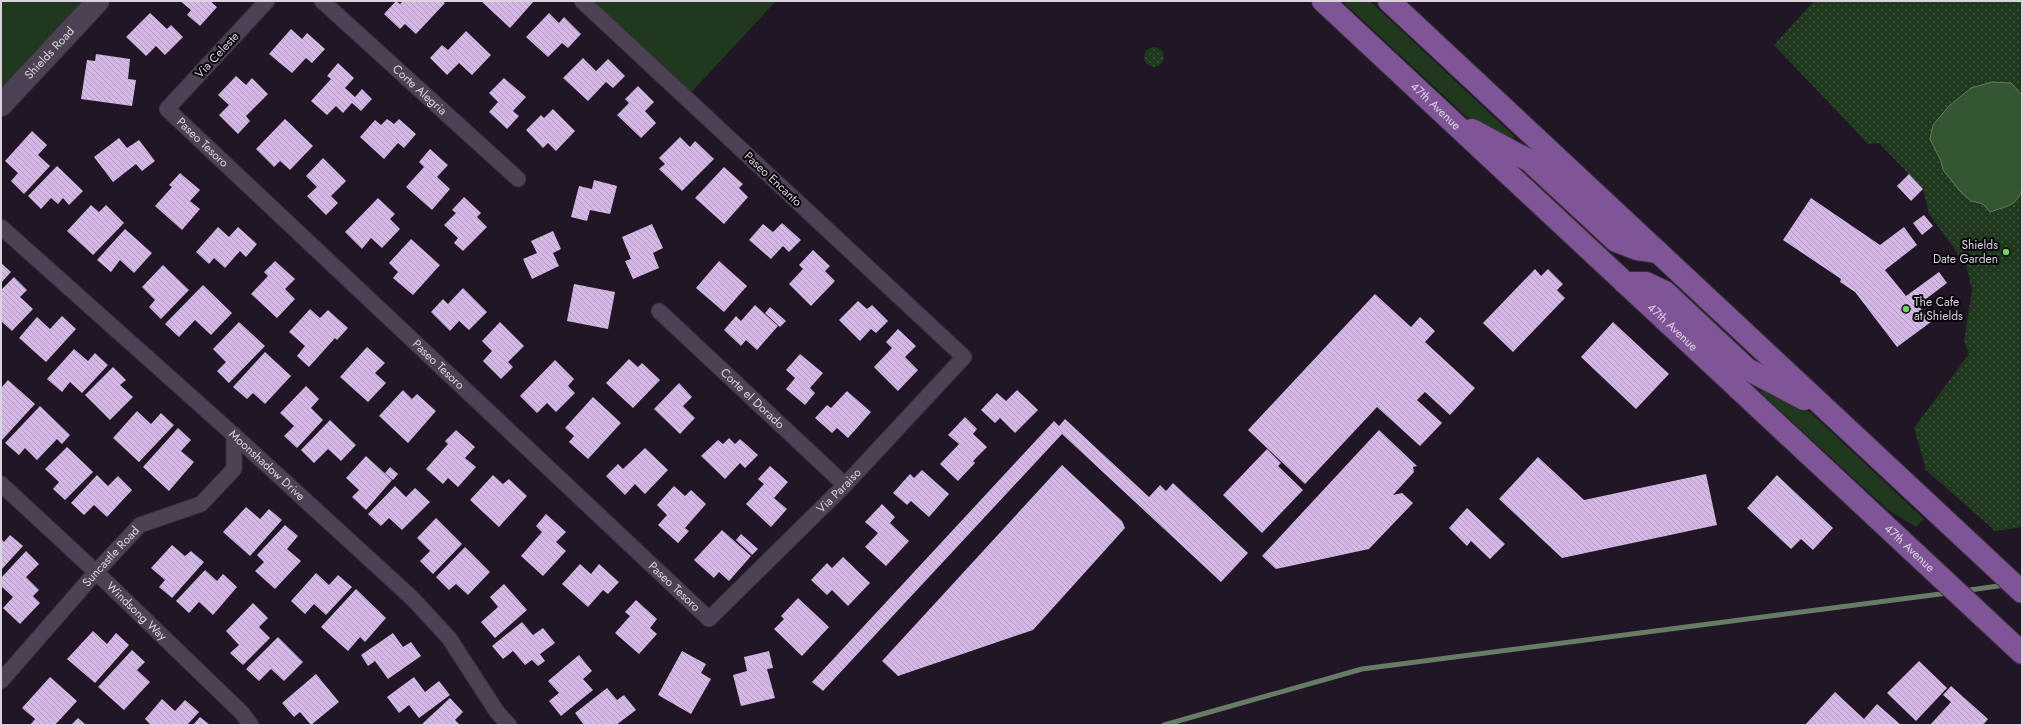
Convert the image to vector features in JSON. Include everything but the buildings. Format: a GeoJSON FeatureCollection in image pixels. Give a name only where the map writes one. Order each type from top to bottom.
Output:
{"type":"FeatureCollection","features":[{"type":"Feature","properties":{"kind":"main road","name":"47th Avenue"},"geometry":{"type":"LineString","coordinates":[[1323,1],[2022,654]]}},
{"type":"Feature","properties":{"kind":"main road"},"geometry":{"type":"LineString","coordinates":[[1389,1],[2022,592]]}},
{"type":"Feature","properties":{"kind":"main road"},"geometry":{"type":"LineString","coordinates":[[1447,117],[1530,161],[1616,241],[1637,250],[1658,252]]}},
{"type":"Feature","properties":{"kind":"main road"},"geometry":{"type":"LineString","coordinates":[[1625,283],[1646,283],[1665,292],[1747,369],[1829,412]]}},
{"type":"Feature","properties":{"kind":"street","name":"Shields Road"},"geometry":{"type":"LineString","coordinates":[[1,105],[98,1]]}},
{"type":"Feature","properties":{"kind":"street","name":"Via Celeste"},"geometry":{"type":"LineString","coordinates":[[167,109],[267,1]]}},
{"type":"Feature","properties":{"kind":"street","name":"Corte Alegria"},"geometry":{"type":"LineString","coordinates":[[322,1],[518,179]]}},
{"type":"Feature","properties":{"kind":"street","name":"Paseo Encanto"},"geometry":{"type":"LineString","coordinates":[[582,1],[964,357]]}},
{"type":"Feature","properties":{"kind":"street","name":"Paseo Tesoro"},"geometry":{"type":"LineString","coordinates":[[167,109],[709,619]]}},
{"type":"Feature","properties":{"kind":"street","name":"Moonshadow Drive"},"geometry":{"type":"LineString","coordinates":[[1,227],[234,435],[412,598],[449,638],[497,712],[509,725]]}},
{"type":"Feature","properties":{"kind":"street","name":"Corte el Dorado"},"geometry":{"type":"LineString","coordinates":[[659,311],[845,485]]}},
{"type":"Feature","properties":{"kind":"street","name":"Via Paraiso"},"geometry":{"type":"LineString","coordinates":[[709,619],[845,485],[964,357]]}},
{"type":"Feature","properties":{"kind":"street","name":"Suncastle Road"},"geometry":{"type":"LineString","coordinates":[[1,681],[96,572],[140,525],[201,504],[234,469],[234,435]]}},
{"type":"Feature","properties":{"kind":"street","name":"Windsong Way"},"geometry":{"type":"LineString","coordinates":[[1,484],[96,572],[242,713],[251,725]]}},
{"type":"Feature","properties":{"kind":"shaded area"},"geometry":{"type":"Polygon","coordinates":[[[1,1],[98,1],[1,95],[1,1]]]}},
{"type":"Feature","properties":{"kind":"shaded area"},"geometry":{"type":"Polygon","coordinates":[[[582,1],[776,1],[686,98],[582,1]]]}},
{"type":"Feature","properties":{"kind":"shaded area"},"geometry":{"type":"Polygon","coordinates":[[[1342,1],[1370,1],[1515,137],[1510,143],[1469,119],[1342,1]]]}},
{"type":"Feature","properties":{"kind":"shaded area"},"geometry":{"type":"Polygon","coordinates":[[[1814,1],[2022,1],[2022,527],[1995,531],[1926,470],[1914,428],[1969,354],[1964,341],[1972,290],[1966,265],[1929,214],[1923,189],[1879,143],[1868,144],[1774,45],[1814,1]]]}},
{"type":"Feature","properties":{"kind":"shaded area"},"geometry":{"type":"Polygon","coordinates":[[[1154,47],[1161,50],[1164,57],[1161,64],[1154,67],[1147,64],[1144,57],[1147,50],[1154,47]]]}},
{"type":"Feature","properties":{"kind":"shaded area"},"geometry":{"type":"Polygon","coordinates":[[[1992,82],[2011,83],[2022,95],[2022,188],[2015,202],[2007,207],[1990,212],[1983,204],[1971,201],[1959,190],[1943,170],[1941,161],[1930,139],[1933,125],[1949,106],[1971,88],[1992,82]]]}},
{"type":"Feature","properties":{"kind":"shaded area"},"geometry":{"type":"Polygon","coordinates":[[[1765,387],[1810,412],[1924,519],[1916,527],[1888,510],[1760,392],[1765,387]]]}},
{"type":"Feature","properties":{"kind":"waterway"},"geometry":{"type":"LineString","coordinates":[[1963,591],[2005,585]]}},
{"type":"Feature","properties":{"kind":"waterway"},"geometry":{"type":"LineString","coordinates":[[1164,725],[1362,669],[1948,593]]}},
{"type":"Feature","properties":{"kind":"place","name":"Shields Date Garden"},"geometry":{"type":"Point","coordinates":[2006,252]}},
{"type":"Feature","properties":{"kind":"place","name":"The Cafe at Shields"},"geometry":{"type":"Point","coordinates":[1906,309]}}]}
